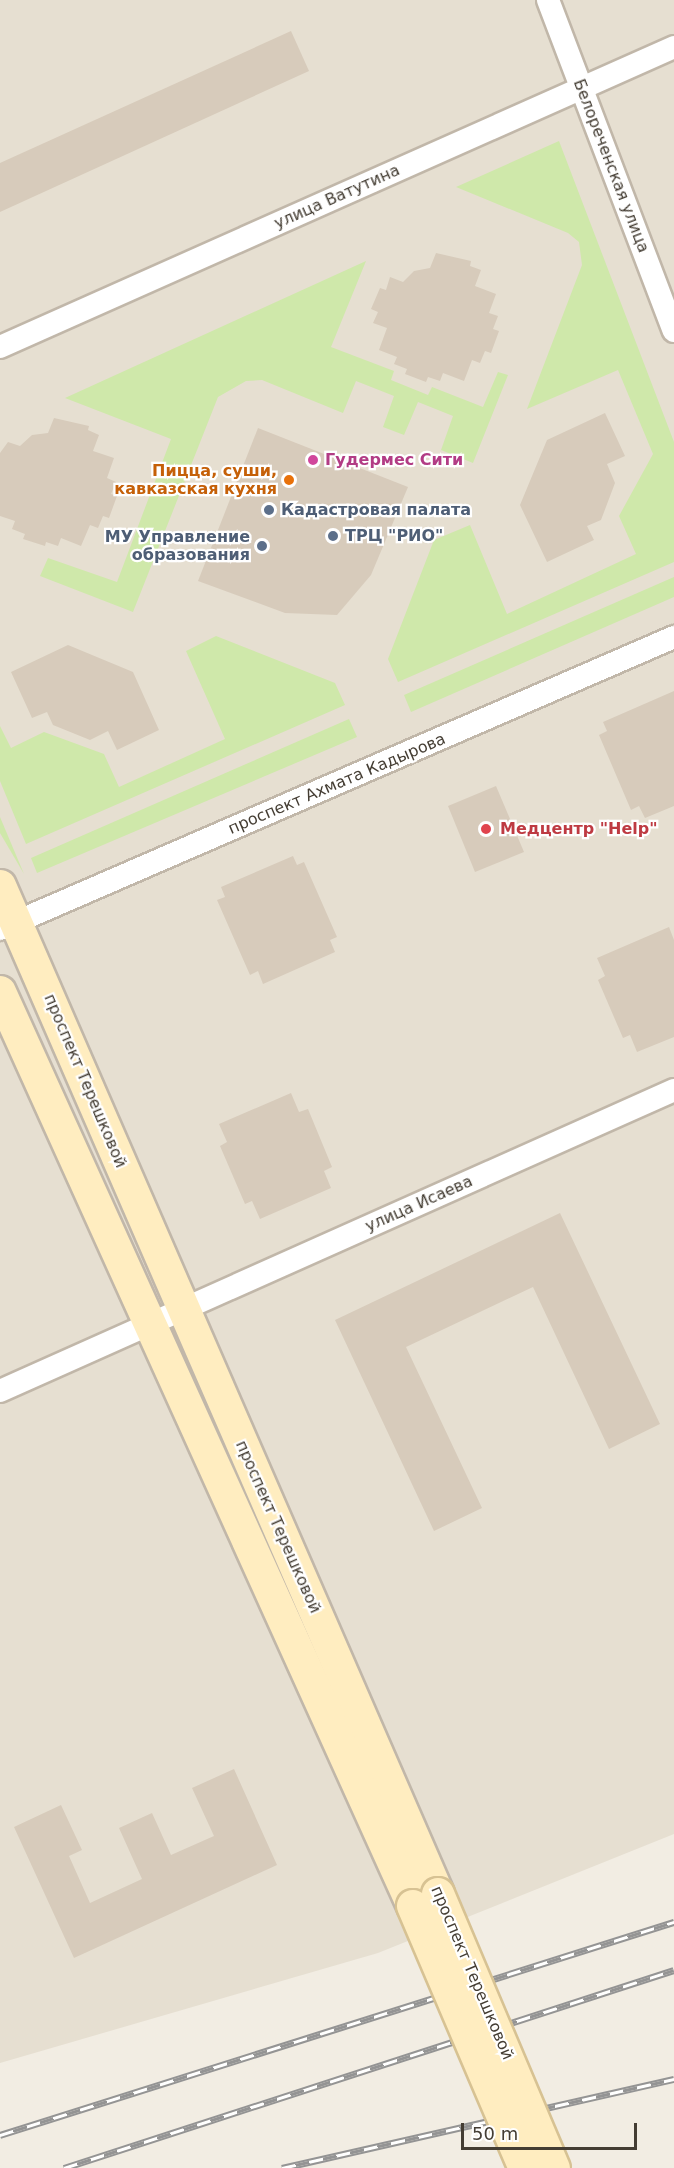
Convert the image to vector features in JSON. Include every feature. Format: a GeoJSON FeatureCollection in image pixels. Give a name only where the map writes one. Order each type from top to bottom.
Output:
{"type":"FeatureCollection","features":[{"type":"Feature","properties":{"kind":"main road","name":"проспект Терешковой"},"geometry":{"type":"LineString","coordinates":[[0,886],[8,925],[165,1316],[426,1900],[554,2168]]}},
{"type":"Feature","properties":{"kind":"main road","name":"проспект Терешковой"},"geometry":{"type":"LineString","coordinates":[[0,992],[165,1316]]}},
{"type":"Feature","properties":{"kind":"main road","name":"проспект Терешковой"},"geometry":{"type":"LineString","coordinates":[[426,1900],[525,2168]]}},
{"type":"Feature","properties":{"kind":"street","name":"Белореченская улица"},"geometry":{"type":"LineString","coordinates":[[548,0],[674,331]]}},
{"type":"Feature","properties":{"kind":"street","name":"улица Ватутина"},"geometry":{"type":"LineString","coordinates":[[0,347],[674,47]]}},
{"type":"Feature","properties":{"kind":"street","name":"проспект Ахмата Кадырова"},"geometry":{"type":"LineString","coordinates":[[8,925],[674,637]]}},
{"type":"Feature","properties":{"kind":"street","name":"улица Исаева"},"geometry":{"type":"LineString","coordinates":[[0,1391],[674,1090]]}},
{"type":"Feature","properties":{"kind":"shaded area"},"geometry":{"type":"Polygon","coordinates":[[[0,0],[674,0],[674,1834],[378,1953],[0,2063],[0,0]]]}},
{"type":"Feature","properties":{"kind":"green space"},"geometry":{"type":"Polygon","coordinates":[[[559,141],[674,442],[674,562],[398,682],[388,659],[434,540],[470,525],[507,614],[636,554],[619,516],[653,454],[618,370],[527,409],[582,265],[579,242],[568,233],[456,187],[559,141]]]}},
{"type":"Feature","properties":{"kind":"green space"},"geometry":{"type":"Polygon","coordinates":[[[366,261],[331,347],[394,371],[391,380],[428,395],[432,387],[483,407],[498,372],[508,375],[473,463],[441,450],[453,416],[418,402],[404,435],[383,427],[394,396],[356,381],[343,413],[262,380],[246,381],[218,397],[133,612],[40,576],[48,558],[117,582],[171,439],[65,398],[366,261]]]}},
{"type":"Feature","properties":{"kind":"green space"},"geometry":{"type":"Polygon","coordinates":[[[674,577],[674,597],[411,712],[404,695],[674,577]]]}},
{"type":"Feature","properties":{"kind":"green space"},"geometry":{"type":"Polygon","coordinates":[[[216,636],[335,683],[345,705],[26,844],[0,781],[0,726],[11,748],[44,732],[104,754],[119,787],[225,739],[186,651],[216,636]]]}},
{"type":"Feature","properties":{"kind":"green space"},"geometry":{"type":"Polygon","coordinates":[[[349,719],[357,737],[37,873],[31,858],[349,719]]]}},
{"type":"Feature","properties":{"kind":"green space"},"geometry":{"type":"Polygon","coordinates":[[[0,817],[24,874],[0,833],[0,817]]]}},
{"type":"Feature","properties":{"kind":"building"},"geometry":{"type":"Polygon","coordinates":[[[291,31],[309,71],[0,212],[0,163],[291,31]]]}},
{"type":"Feature","properties":{"kind":"building"},"geometry":{"type":"Polygon","coordinates":[[[436,253],[471,261],[470,266],[481,270],[475,286],[496,294],[489,313],[498,316],[493,329],[499,331],[491,353],[485,351],[480,363],[472,360],[464,381],[443,373],[440,381],[428,377],[426,382],[405,374],[407,369],[394,364],[397,357],[379,350],[387,328],[373,323],[378,312],[371,309],[380,288],[386,290],[390,277],[403,282],[414,271],[430,268],[436,253]]]}},
{"type":"Feature","properties":{"kind":"building"},"geometry":{"type":"Polygon","coordinates":[[[605,413],[625,456],[607,464],[615,483],[601,520],[587,526],[594,540],[547,562],[520,505],[547,440],[605,413]]]}},
{"type":"Feature","properties":{"kind":"building"},"geometry":{"type":"Polygon","coordinates":[[[54,418],[89,426],[88,430],[99,435],[93,451],[114,458],[107,478],[116,482],[111,494],[117,496],[109,518],[103,516],[98,528],[90,525],[81,546],[61,538],[58,546],[46,542],[45,546],[23,539],[25,534],[12,529],[15,521],[0,516],[0,453],[8,442],[20,446],[32,435],[48,433],[54,418]]]}},
{"type":"Feature","properties":{"kind":"building"},"geometry":{"type":"Polygon","coordinates":[[[258,428],[408,487],[371,575],[337,615],[285,613],[198,581],[258,428]]]}},
{"type":"Feature","properties":{"kind":"building"},"geometry":{"type":"Polygon","coordinates":[[[68,645],[133,672],[159,730],[117,750],[108,731],[90,740],[53,725],[47,712],[32,718],[11,672],[68,645]]]}},
{"type":"Feature","properties":{"kind":"building"},"geometry":{"type":"Polygon","coordinates":[[[674,691],[674,806],[645,818],[639,806],[631,810],[599,735],[607,731],[603,722],[674,691]]]}},
{"type":"Feature","properties":{"kind":"building","name":"Медцентр \"Help\""},"geometry":{"type":"Polygon","coordinates":[[[496,786],[524,852],[475,872],[448,806],[496,786]]]}},
{"type":"Feature","properties":{"kind":"building"},"geometry":{"type":"Polygon","coordinates":[[[293,856],[297,865],[304,862],[337,937],[330,940],[335,952],[263,984],[258,971],[250,975],[217,900],[225,897],[221,887],[293,856]]]}},
{"type":"Feature","properties":{"kind":"building"},"geometry":{"type":"Polygon","coordinates":[[[669,927],[674,940],[674,1037],[637,1052],[630,1035],[623,1038],[598,980],[605,976],[597,958],[669,927]]]}},
{"type":"Feature","properties":{"kind":"building"},"geometry":{"type":"Polygon","coordinates":[[[291,1093],[299,1112],[308,1109],[332,1167],[324,1171],[331,1188],[260,1219],[252,1201],[245,1204],[220,1146],[227,1142],[219,1124],[291,1093]]]}},
{"type":"Feature","properties":{"kind":"building"},"geometry":{"type":"Polygon","coordinates":[[[560,1213],[660,1424],[609,1449],[533,1287],[406,1347],[482,1508],[434,1531],[335,1320],[560,1213]]]}},
{"type":"Feature","properties":{"kind":"building"},"geometry":{"type":"Polygon","coordinates":[[[234,1769],[277,1865],[74,1958],[14,1827],[61,1805],[82,1850],[69,1856],[90,1903],[142,1879],[119,1828],[152,1813],[171,1855],[214,1836],[192,1788],[234,1769]]]}},
{"type":"Feature","properties":{"kind":"railway"},"geometry":{"type":"LineString","coordinates":[[0,2135],[674,1922]]}},
{"type":"Feature","properties":{"kind":"railway"},"geometry":{"type":"LineString","coordinates":[[64,2168],[674,1970]]}},
{"type":"Feature","properties":{"kind":"railway"},"geometry":{"type":"LineString","coordinates":[[282,2168],[674,2079]]}},
{"type":"Feature","properties":{"kind":"place","name":"Гудермес Сити"},"geometry":{"type":"Point","coordinates":[313,460]}},
{"type":"Feature","properties":{"kind":"place","name":"Пицца, суши, кавказская кухня"},"geometry":{"type":"Point","coordinates":[289,480]}},
{"type":"Feature","properties":{"kind":"place","name":"Кадастровая палата"},"geometry":{"type":"Point","coordinates":[269,510]}},
{"type":"Feature","properties":{"kind":"place","name":"ТРЦ \"РИО\""},"geometry":{"type":"Point","coordinates":[333,536]}},
{"type":"Feature","properties":{"kind":"place","name":"МУ Управление образования"},"geometry":{"type":"Point","coordinates":[262,546]}},
{"type":"Feature","properties":{"kind":"place","name":"Медцентр \"Help\""},"geometry":{"type":"Point","coordinates":[486,829]}}]}
